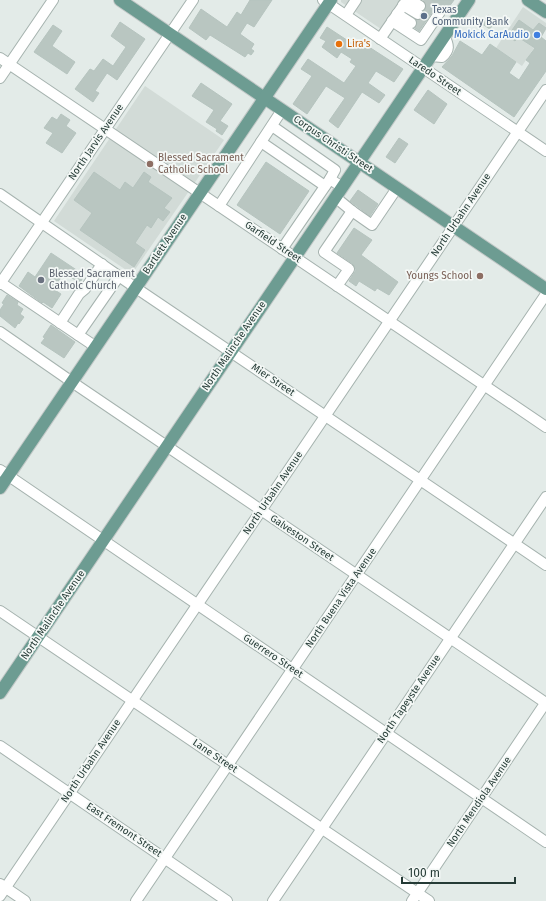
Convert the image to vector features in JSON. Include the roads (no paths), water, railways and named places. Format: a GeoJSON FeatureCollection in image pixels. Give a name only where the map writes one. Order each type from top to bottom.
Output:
{"type":"FeatureCollection","features":[{"type":"Feature","properties":{"kind":"main road","name":"Corpus Christi Street"},"geometry":{"type":"LineString","coordinates":[[120,0],[546,289]]}},
{"type":"Feature","properties":{"kind":"main road","name":"North Malinche Avenue"},"geometry":{"type":"LineString","coordinates":[[0,693],[469,0]]}},
{"type":"Feature","properties":{"kind":"main road"},"geometry":{"type":"LineString","coordinates":[[528,0],[546,12]]}},
{"type":"Feature","properties":{"kind":"main road","name":"Bartlett Avenue"},"geometry":{"type":"LineString","coordinates":[[0,488],[4,473],[72,382],[96,347],[264,98],[327,1]]}},
{"type":"Feature","properties":{"kind":"street"},"geometry":{"type":"LineString","coordinates":[[0,78],[53,0]]}},
{"type":"Feature","properties":{"kind":"street","name":"North Jarvis Avenue"},"geometry":{"type":"LineString","coordinates":[[0,284],[193,0]]}},
{"type":"Feature","properties":{"kind":"street"},"geometry":{"type":"LineString","coordinates":[[346,16],[356,0]]}},
{"type":"Feature","properties":{"kind":"street","name":"Laredo Street"},"geometry":{"type":"LineString","coordinates":[[327,1],[346,16],[546,151]]}},
{"type":"Feature","properties":{"kind":"street"},"geometry":{"type":"LineString","coordinates":[[402,7],[421,40],[431,21],[454,22]]}},
{"type":"Feature","properties":{"kind":"street"},"geometry":{"type":"LineString","coordinates":[[402,7],[418,9]]}},
{"type":"Feature","properties":{"kind":"street"},"geometry":{"type":"LineString","coordinates":[[402,7],[418,9]]}},
{"type":"Feature","properties":{"kind":"street"},"geometry":{"type":"LineString","coordinates":[[380,39],[402,7]]}},
{"type":"Feature","properties":{"kind":"street","name":"Garfield Street"},"geometry":{"type":"LineString","coordinates":[[0,58],[546,427]]}},
{"type":"Feature","properties":{"kind":"street","name":"North Urbahn Avenue"},"geometry":{"type":"LineString","coordinates":[[2,889],[70,793],[546,90]]}},
{"type":"Feature","properties":{"kind":"street"},"geometry":{"type":"LineString","coordinates":[[218,206],[282,110]]}},
{"type":"Feature","properties":{"kind":"street"},"geometry":{"type":"LineString","coordinates":[[272,126],[336,170],[282,249]]}},
{"type":"Feature","properties":{"kind":"street"},"geometry":{"type":"LineString","coordinates":[[261,142],[327,182],[342,187]]}},
{"type":"Feature","properties":{"kind":"street"},"geometry":{"type":"LineString","coordinates":[[335,197],[372,225],[397,188]]}},
{"type":"Feature","properties":{"kind":"street","name":"Mier Street"},"geometry":{"type":"LineString","coordinates":[[0,194],[136,288],[546,565]]}},
{"type":"Feature","properties":{"kind":"street"},"geometry":{"type":"LineString","coordinates":[[338,286],[349,269],[324,252],[352,211]]}},
{"type":"Feature","properties":{"kind":"street"},"geometry":{"type":"LineString","coordinates":[[60,323],[79,294],[85,289],[102,264]]}},
{"type":"Feature","properties":{"kind":"street"},"geometry":{"type":"LineString","coordinates":[[78,335],[119,276]]}},
{"type":"Feature","properties":{"kind":"street"},"geometry":{"type":"LineString","coordinates":[[0,284],[96,347]]}},
{"type":"Feature","properties":{"kind":"street","name":"North Buena Vista Avenue"},"geometry":{"type":"LineString","coordinates":[[136,901],[546,294]]}},
{"type":"Feature","properties":{"kind":"street","name":"Galveston Street"},"geometry":{"type":"LineString","coordinates":[[0,332],[546,703]]}},
{"type":"Feature","properties":{"kind":"street","name":"Guerrero Street"},"geometry":{"type":"LineString","coordinates":[[4,473],[546,842]]}},
{"type":"Feature","properties":{"kind":"street","name":"North Tapeyste Avenue"},"geometry":{"type":"LineString","coordinates":[[272,901],[546,497]]}},
{"type":"Feature","properties":{"kind":"street","name":"Lane Street"},"geometry":{"type":"LineString","coordinates":[[0,611],[322,828],[414,897],[429,901]]}},
{"type":"Feature","properties":{"kind":"street","name":"North Mendiola Avenue"},"geometry":{"type":"LineString","coordinates":[[414,897],[546,703]]}},
{"type":"Feature","properties":{"kind":"street","name":"East Fremont Street"},"geometry":{"type":"LineString","coordinates":[[0,746],[227,901]]}},
{"type":"Feature","properties":{"kind":"street"},"geometry":{"type":"LineString","coordinates":[[2,889],[25,901]]}},
{"type":"Feature","properties":{"kind":"tunnel"},"geometry":{"type":"LineString","coordinates":[[423,1],[436,9]]}},
{"type":"Feature","properties":{"kind":"tunnel"},"geometry":{"type":"LineString","coordinates":[[418,9],[431,18]]}},
{"type":"Feature","properties":{"kind":"tunnel"},"geometry":{"type":"LineString","coordinates":[[413,20],[424,27]]}},
{"type":"Feature","properties":{"kind":"place","name":"Texas Community Bank"},"geometry":{"type":"Point","coordinates":[424,16]}},
{"type":"Feature","properties":{"kind":"place","name":"Mokick CarAudio"},"geometry":{"type":"Point","coordinates":[537,35]}},
{"type":"Feature","properties":{"kind":"place","name":"Lira's"},"geometry":{"type":"Point","coordinates":[339,44]}},
{"type":"Feature","properties":{"kind":"place","name":"Blessed Sacrament Catholic School"},"geometry":{"type":"Point","coordinates":[150,164]}},
{"type":"Feature","properties":{"kind":"place","name":"Youngs School"},"geometry":{"type":"Point","coordinates":[480,276]}},
{"type":"Feature","properties":{"kind":"place","name":"Blessed Sacrament Catholc Church"},"geometry":{"type":"Point","coordinates":[41,280]}}]}
